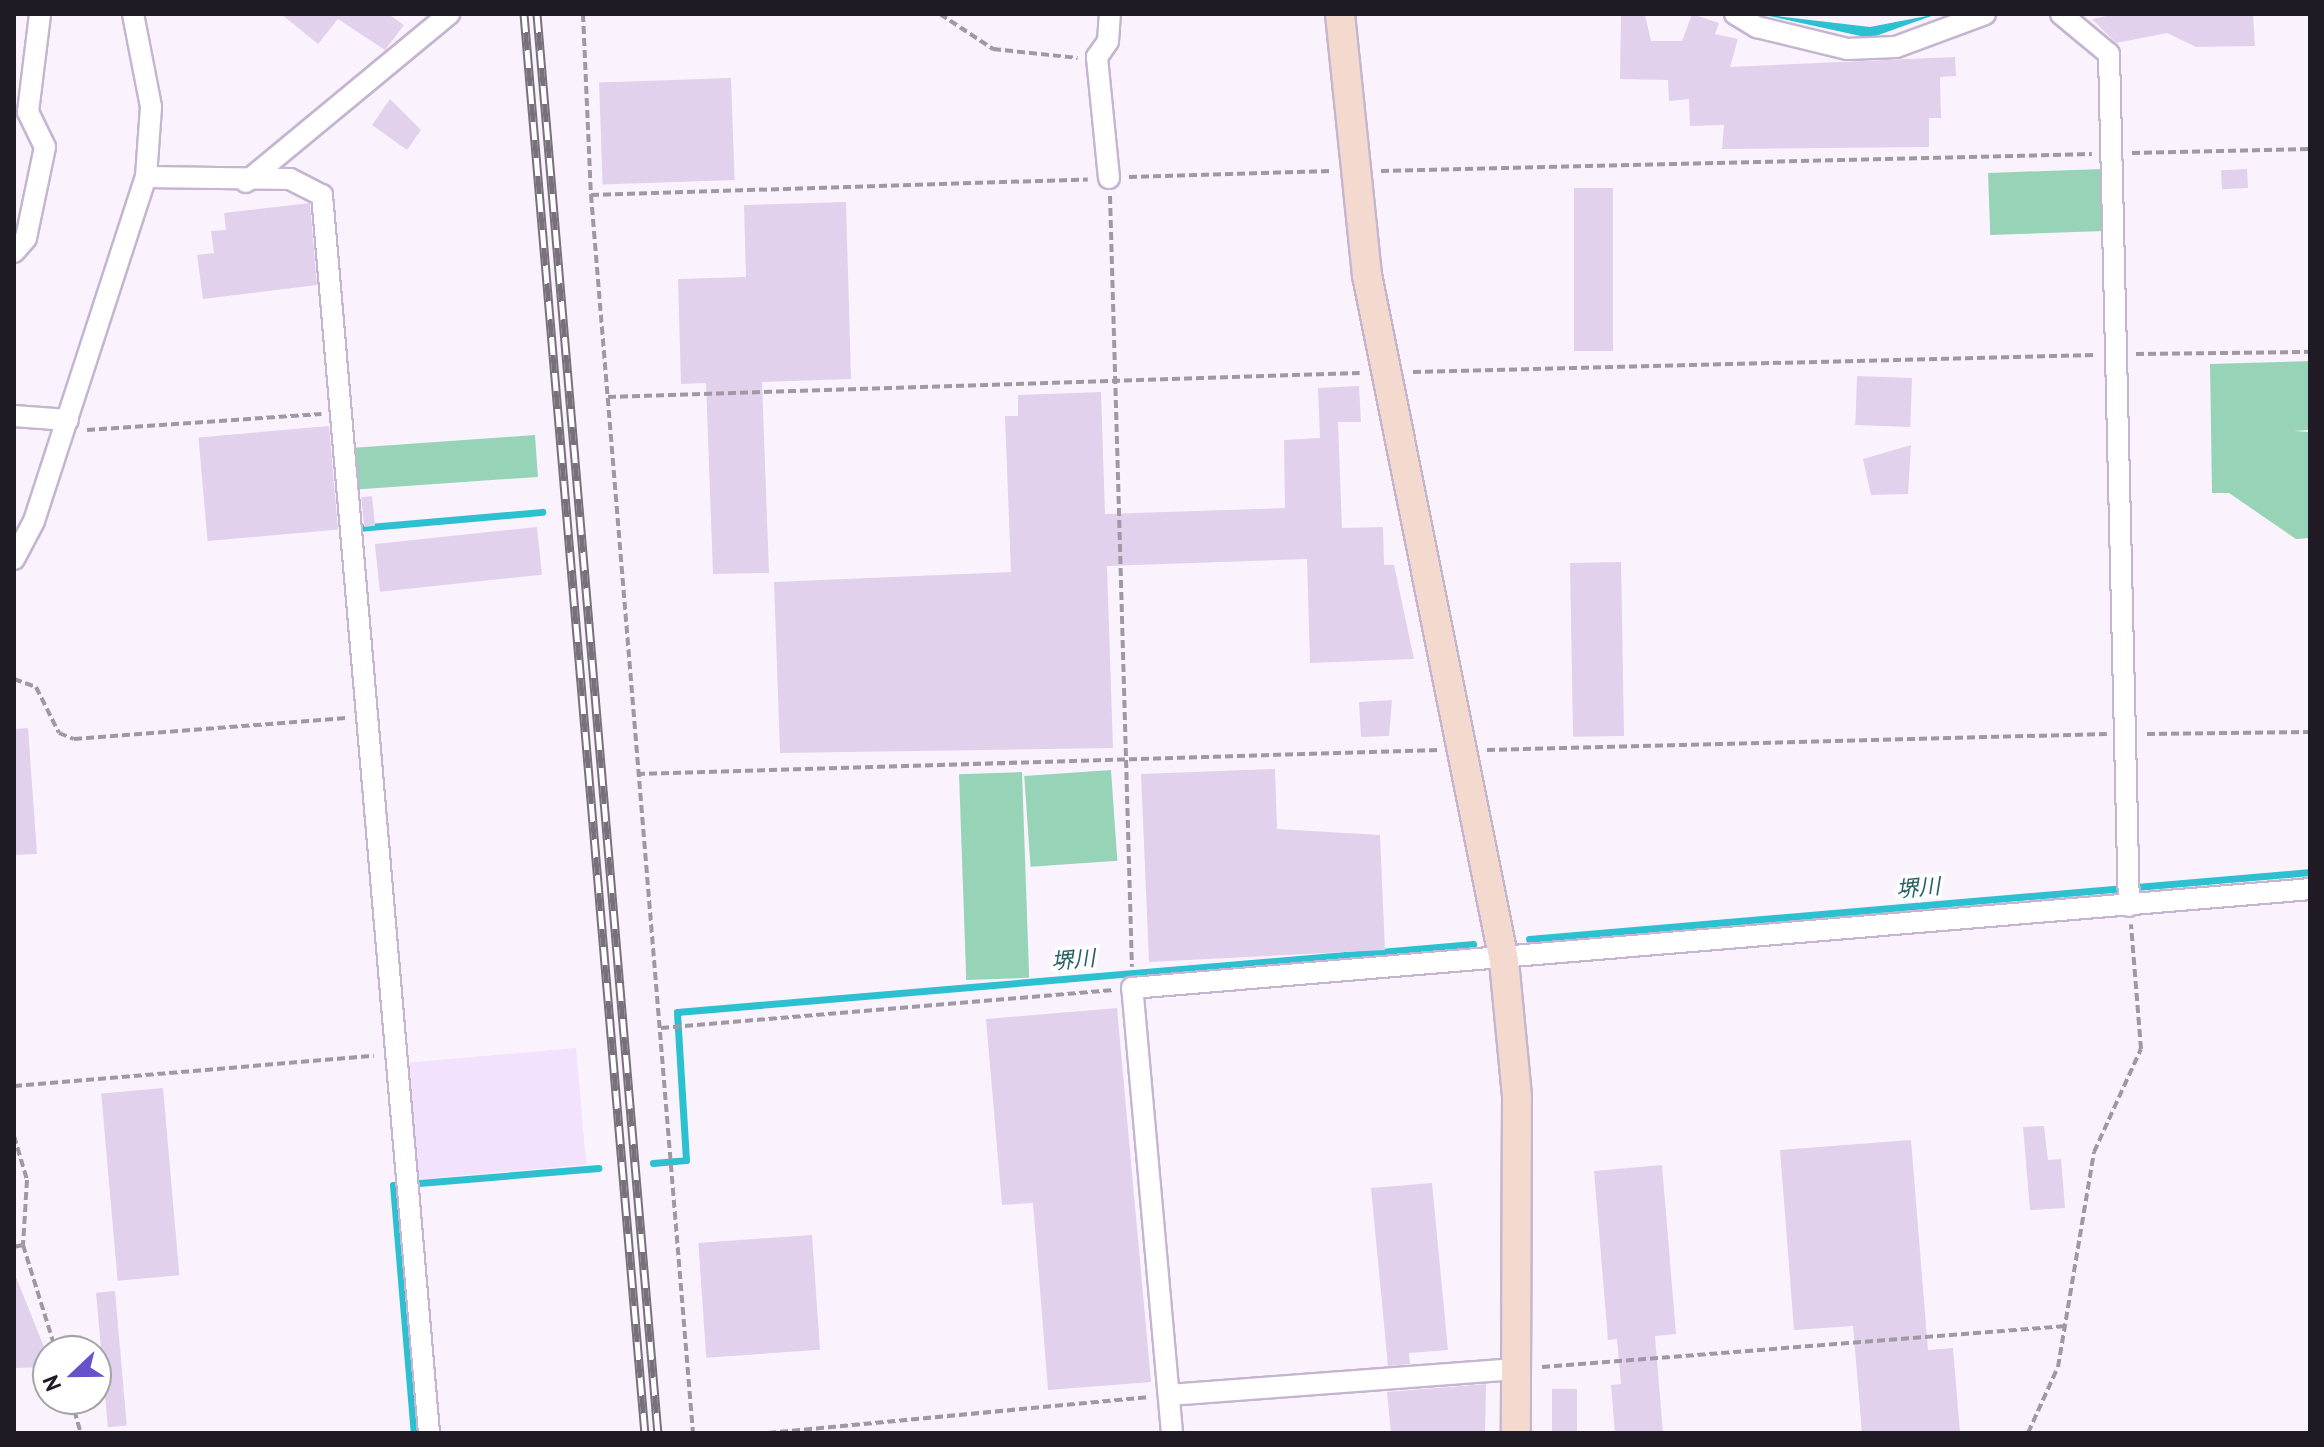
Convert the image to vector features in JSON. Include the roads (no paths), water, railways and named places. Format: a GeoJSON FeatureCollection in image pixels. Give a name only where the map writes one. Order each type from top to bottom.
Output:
{"type":"FeatureCollection","features":[{"type":"Feature","properties":{"kind":"street"},"geometry":{"type":"LineString","coordinates":[[14,252],[26,238],[45,147],[28,112],[40,14]]}},
{"type":"Feature","properties":{"kind":"street"},"geometry":{"type":"LineString","coordinates":[[14,559],[66,426],[146,177],[151,107],[133,14]]}},
{"type":"Feature","properties":{"kind":"street"},"geometry":{"type":"LineString","coordinates":[[246,182],[449,14]]}},
{"type":"Feature","properties":{"kind":"street"},"geometry":{"type":"LineString","coordinates":[[1109,178],[1097,57],[1108,41],[1110,14]]}},
{"type":"Feature","properties":{"kind":"street"},"geometry":{"type":"LineString","coordinates":[[1340,14],[1355,171],[1386,372],[1504,961],[1517,1096],[1516,1433]]}},
{"type":"Feature","properties":{"kind":"street"},"geometry":{"type":"LineString","coordinates":[[1735,14],[1757,27],[1847,49],[1896,47],[1985,14]]}},
{"type":"Feature","properties":{"kind":"street"},"geometry":{"type":"LineString","coordinates":[[2061,14],[2109,54],[2129,900]]}},
{"type":"Feature","properties":{"kind":"street"},"geometry":{"type":"LineString","coordinates":[[146,177],[246,182],[290,179],[322,195],[429,1433]]}},
{"type":"Feature","properties":{"kind":"street"},"geometry":{"type":"LineString","coordinates":[[14,416],[66,426]]}},
{"type":"Feature","properties":{"kind":"street"},"geometry":{"type":"LineString","coordinates":[[1172,1433],[1132,978],[1504,961],[2129,900],[2310,889]]}},
{"type":"Feature","properties":{"kind":"street"},"geometry":{"type":"LineString","coordinates":[[1169,1395],[1516,1369]]}},
{"type":"Feature","properties":{"kind":"water"},"geometry":{"type":"Polygon","coordinates":[[[1760,14],[1870,27],[1937,14],[1870,38],[1760,14]]]}},
{"type":"Feature","properties":{"kind":"waterway"},"geometry":{"type":"LineString","coordinates":[[358,528],[542,512]]}},
{"type":"Feature","properties":{"kind":"waterway","name":"堺川"},"geometry":{"type":"LineString","coordinates":[[1529,939],[2310,872]]}},
{"type":"Feature","properties":{"kind":"waterway","name":"堺川"},"geometry":{"type":"LineString","coordinates":[[653,1163],[686,1160],[677,1012],[1473,944]]}},
{"type":"Feature","properties":{"kind":"waterway"},"geometry":{"type":"LineString","coordinates":[[419,1183],[598,1168]]}},
{"type":"Feature","properties":{"kind":"waterway"},"geometry":{"type":"LineString","coordinates":[[401,1185],[393,1185],[414,1433]]}},
{"type":"Feature","properties":{"kind":"railway"},"geometry":{"type":"LineString","coordinates":[[524,14],[645,1433]]}},
{"type":"Feature","properties":{"kind":"railway"},"geometry":{"type":"LineString","coordinates":[[537,14],[658,1433]]}}]}
